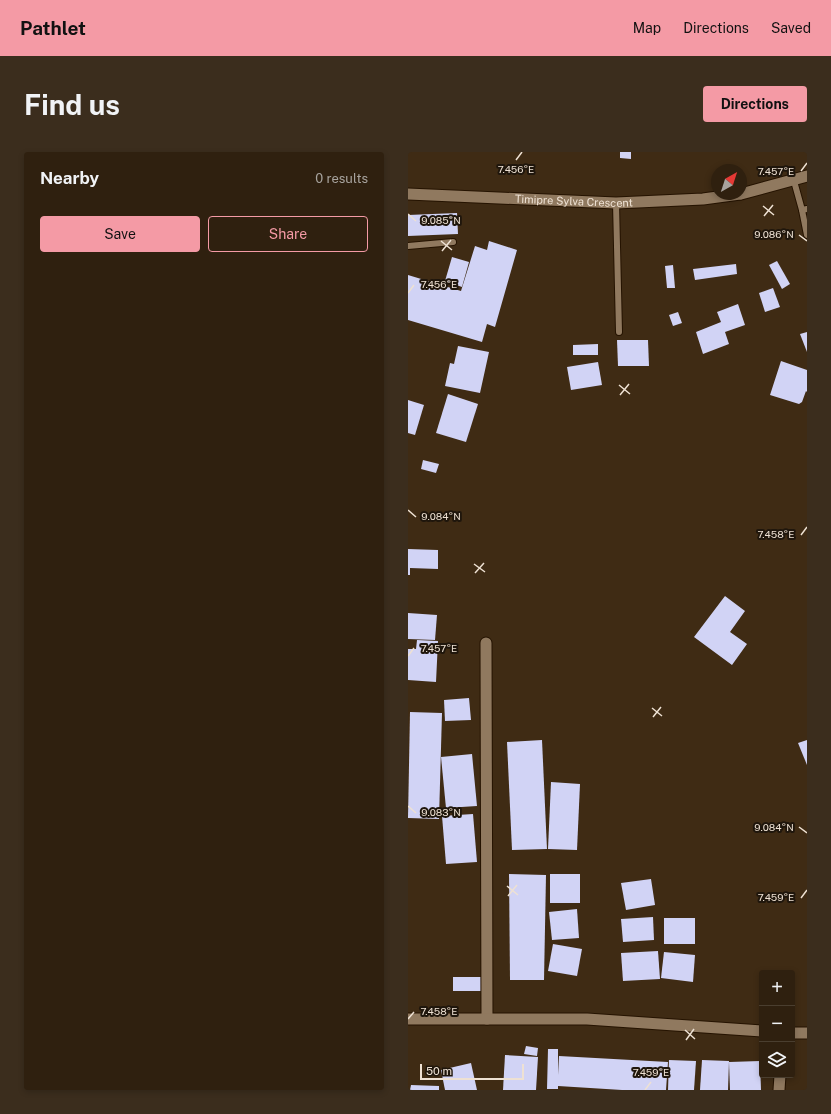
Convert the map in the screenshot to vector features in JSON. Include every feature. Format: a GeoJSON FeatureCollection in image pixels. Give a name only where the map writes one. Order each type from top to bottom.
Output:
{"type":"FeatureCollection","features":[{"type":"Feature","properties":{"kind":"street","name":"Timipre Sylva Crescent"},"geometry":{"type":"LineString","coordinates":[[747,192],[794,181],[807,176]]}},
{"type":"Feature","properties":{"kind":"street","name":"Timipre Sylva Crescent"},"geometry":{"type":"LineString","coordinates":[[408,194],[616,203],[711,198]]}},
{"type":"Feature","properties":{"kind":"street"},"geometry":{"type":"LineString","coordinates":[[486,643],[488,1019]]}},
{"type":"Feature","properties":{"kind":"street"},"geometry":{"type":"LineString","coordinates":[[408,1019],[587,1019],[759,1031]]}},
{"type":"Feature","properties":{"kind":"street"},"geometry":{"type":"LineString","coordinates":[[795,1033],[807,1033]]}},
{"type":"Feature","properties":{"kind":"street"},"geometry":{"type":"LineString","coordinates":[[779,1090],[780,1078]]}},
{"type":"Feature","properties":{"kind":"lane"},"geometry":{"type":"LineString","coordinates":[[794,181],[805,209],[807,235]]}},
{"type":"Feature","properties":{"kind":"lane"},"geometry":{"type":"LineString","coordinates":[[616,203],[619,332]]}},
{"type":"Feature","properties":{"kind":"lane"},"geometry":{"type":"LineString","coordinates":[[408,246],[453,242]]}},
{"type":"Feature","properties":{"kind":"building"},"geometry":{"type":"Polygon","coordinates":[[[620,152],[631,152],[631,159],[620,158],[620,152]]]}},
{"type":"Feature","properties":{"kind":"building"},"geometry":{"type":"Polygon","coordinates":[[[457,213],[458,234],[408,236],[408,215],[457,213]]]}},
{"type":"Feature","properties":{"kind":"building"},"geometry":{"type":"Polygon","coordinates":[[[489,241],[517,250],[495,327],[487,324],[482,342],[408,320],[408,275],[461,291],[475,246],[487,250],[489,241]]]}},
{"type":"Feature","properties":{"kind":"building"},"geometry":{"type":"Polygon","coordinates":[[[452,257],[469,262],[462,287],[445,281],[452,257]]]}},
{"type":"Feature","properties":{"kind":"building"},"geometry":{"type":"Polygon","coordinates":[[[777,261],[790,284],[782,289],[769,265],[777,261]]]}},
{"type":"Feature","properties":{"kind":"building"},"geometry":{"type":"Polygon","coordinates":[[[736,264],[737,274],[695,280],[693,269],[736,264]]]}},
{"type":"Feature","properties":{"kind":"building"},"geometry":{"type":"Polygon","coordinates":[[[673,265],[675,288],[667,288],[665,266],[673,265]]]}},
{"type":"Feature","properties":{"kind":"building"},"geometry":{"type":"Polygon","coordinates":[[[773,288],[780,307],[765,312],[759,293],[773,288]]]}},
{"type":"Feature","properties":{"kind":"building"},"geometry":{"type":"Polygon","coordinates":[[[738,304],[745,325],[725,332],[729,344],[703,354],[696,332],[721,322],[717,312],[738,304]]]}},
{"type":"Feature","properties":{"kind":"building"},"geometry":{"type":"Polygon","coordinates":[[[678,312],[682,323],[673,326],[669,315],[678,312]]]}},
{"type":"Feature","properties":{"kind":"building"},"geometry":{"type":"Polygon","coordinates":[[[807,332],[807,352],[800,334],[807,332]]]}},
{"type":"Feature","properties":{"kind":"building"},"geometry":{"type":"Polygon","coordinates":[[[617,340],[648,340],[649,366],[618,366],[617,340]]]}},
{"type":"Feature","properties":{"kind":"building"},"geometry":{"type":"Polygon","coordinates":[[[598,344],[598,355],[573,355],[573,345],[598,344]]]}},
{"type":"Feature","properties":{"kind":"building"},"geometry":{"type":"Polygon","coordinates":[[[458,346],[489,352],[480,393],[445,386],[450,363],[454,364],[458,346]]]}},
{"type":"Feature","properties":{"kind":"building"},"geometry":{"type":"Polygon","coordinates":[[[781,361],[807,370],[807,392],[806,391],[802,402],[799,404],[770,395],[781,361]]]}},
{"type":"Feature","properties":{"kind":"building"},"geometry":{"type":"Polygon","coordinates":[[[598,362],[602,385],[571,390],[567,367],[598,362]]]}},
{"type":"Feature","properties":{"kind":"building"},"geometry":{"type":"Polygon","coordinates":[[[448,394],[478,404],[466,442],[436,433],[448,394]]]}},
{"type":"Feature","properties":{"kind":"building"},"geometry":{"type":"Polygon","coordinates":[[[408,400],[424,405],[415,435],[408,433],[408,400]]]}},
{"type":"Feature","properties":{"kind":"building"},"geometry":{"type":"Polygon","coordinates":[[[423,460],[439,464],[436,473],[421,469],[423,460]]]}},
{"type":"Feature","properties":{"kind":"building"},"geometry":{"type":"Polygon","coordinates":[[[408,549],[438,550],[438,569],[410,568],[410,575],[408,575],[408,549]]]}},
{"type":"Feature","properties":{"kind":"building"},"geometry":{"type":"Polygon","coordinates":[[[725,596],[745,611],[730,632],[747,644],[732,665],[694,637],[725,596]]]}},
{"type":"Feature","properties":{"kind":"building"},"geometry":{"type":"Polygon","coordinates":[[[408,613],[437,615],[435,640],[408,639],[408,613]]]}},
{"type":"Feature","properties":{"kind":"building"},"geometry":{"type":"Polygon","coordinates":[[[417,640],[438,641],[436,682],[408,680],[408,649],[416,649],[417,640]]]}},
{"type":"Feature","properties":{"kind":"building"},"geometry":{"type":"Polygon","coordinates":[[[469,698],[471,720],[445,721],[444,700],[469,698]]]}},
{"type":"Feature","properties":{"kind":"building"},"geometry":{"type":"Polygon","coordinates":[[[410,712],[442,713],[439,819],[408,818],[410,712]]]}},
{"type":"Feature","properties":{"kind":"building"},"geometry":{"type":"Polygon","coordinates":[[[542,740],[547,849],[512,850],[507,742],[542,740]]]}},
{"type":"Feature","properties":{"kind":"building"},"geometry":{"type":"Polygon","coordinates":[[[807,740],[807,765],[798,743],[807,740]]]}},
{"type":"Feature","properties":{"kind":"building"},"geometry":{"type":"Polygon","coordinates":[[[472,754],[477,806],[446,808],[441,757],[472,754]]]}},
{"type":"Feature","properties":{"kind":"building"},"geometry":{"type":"Polygon","coordinates":[[[551,782],[580,784],[577,850],[548,849],[551,782]]]}},
{"type":"Feature","properties":{"kind":"building"},"geometry":{"type":"Polygon","coordinates":[[[473,814],[477,862],[446,864],[442,816],[473,814]]]}},
{"type":"Feature","properties":{"kind":"building"},"geometry":{"type":"Polygon","coordinates":[[[509,874],[546,875],[544,980],[510,980],[509,874]]]}},
{"type":"Feature","properties":{"kind":"building"},"geometry":{"type":"Polygon","coordinates":[[[550,874],[580,874],[580,903],[550,903],[550,874]]]}},
{"type":"Feature","properties":{"kind":"building"},"geometry":{"type":"Polygon","coordinates":[[[651,879],[655,905],[626,910],[621,883],[651,879]]]}},
{"type":"Feature","properties":{"kind":"building"},"geometry":{"type":"Polygon","coordinates":[[[577,909],[579,938],[552,940],[549,912],[577,909]]]}},
{"type":"Feature","properties":{"kind":"building"},"geometry":{"type":"Polygon","coordinates":[[[653,917],[654,940],[623,942],[621,919],[653,917]]]}},
{"type":"Feature","properties":{"kind":"building"},"geometry":{"type":"Polygon","coordinates":[[[664,918],[695,918],[695,944],[664,944],[664,918]]]}},
{"type":"Feature","properties":{"kind":"building"},"geometry":{"type":"Polygon","coordinates":[[[553,944],[582,949],[577,976],[548,971],[553,944]]]}},
{"type":"Feature","properties":{"kind":"building"},"geometry":{"type":"Polygon","coordinates":[[[658,951],[660,979],[623,981],[621,953],[658,951]]]}},
{"type":"Feature","properties":{"kind":"building"},"geometry":{"type":"Polygon","coordinates":[[[664,952],[695,955],[693,982],[661,978],[664,952]]]}},
{"type":"Feature","properties":{"kind":"building"},"geometry":{"type":"Polygon","coordinates":[[[453,977],[482,977],[482,991],[453,991],[453,977]]]}},
{"type":"Feature","properties":{"kind":"building"},"geometry":{"type":"Polygon","coordinates":[[[526,1046],[538,1048],[537,1056],[524,1054],[526,1046]]]}},
{"type":"Feature","properties":{"kind":"building"},"geometry":{"type":"Polygon","coordinates":[[[548,1049],[558,1049],[558,1075],[559,1056],[668,1062],[666,1090],[622,1090],[558,1086],[558,1089],[547,1089],[548,1049]]]}},
{"type":"Feature","properties":{"kind":"building"},"geometry":{"type":"Polygon","coordinates":[[[505,1055],[538,1057],[536,1090],[503,1090],[505,1055]]]}},
{"type":"Feature","properties":{"kind":"building"},"geometry":{"type":"Polygon","coordinates":[[[669,1060],[696,1061],[694,1090],[668,1090],[669,1060]]]}},
{"type":"Feature","properties":{"kind":"building"},"geometry":{"type":"Polygon","coordinates":[[[702,1060],[729,1061],[728,1090],[700,1090],[702,1060]]]}},
{"type":"Feature","properties":{"kind":"building"},"geometry":{"type":"Polygon","coordinates":[[[759,1061],[761,1090],[730,1090],[729,1062],[759,1061]]]}},
{"type":"Feature","properties":{"kind":"building"},"geometry":{"type":"Polygon","coordinates":[[[471,1063],[477,1090],[445,1090],[441,1070],[471,1063]]]}},
{"type":"Feature","properties":{"kind":"building"},"geometry":{"type":"Polygon","coordinates":[[[411,1085],[439,1086],[439,1090],[410,1090],[411,1085]]]}}]}
